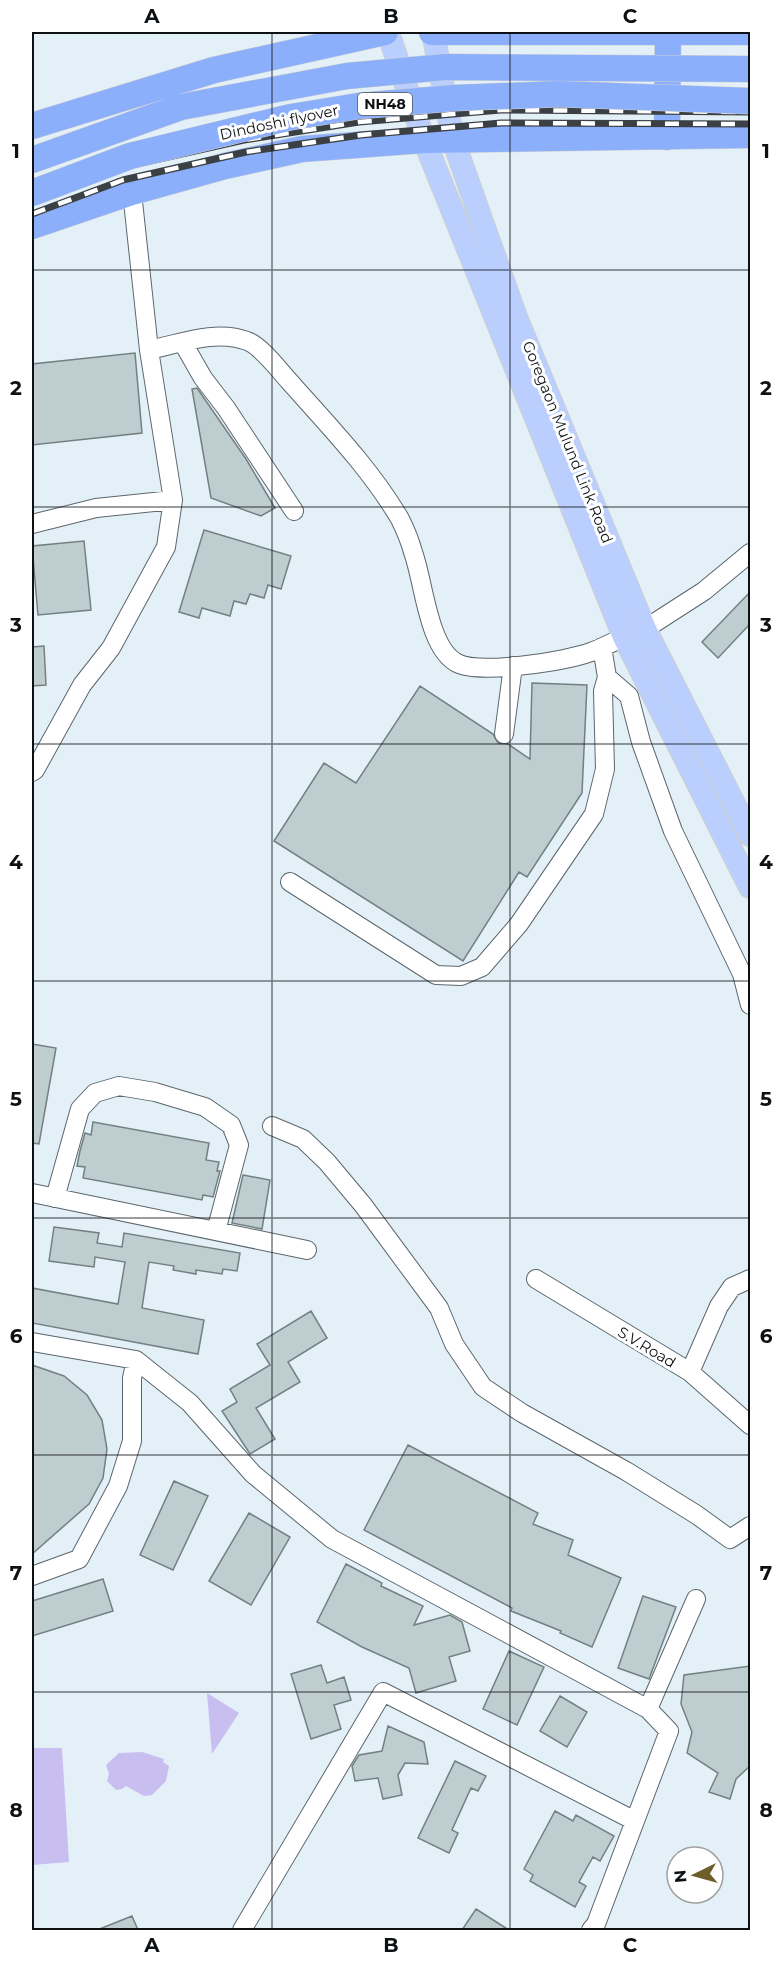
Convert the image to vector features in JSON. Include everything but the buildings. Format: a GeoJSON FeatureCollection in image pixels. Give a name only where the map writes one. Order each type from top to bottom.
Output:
{"type":"FeatureCollection","features":[{"type":"Feature","properties":{"kind":"highway"},"geometry":{"type":"LineString","coordinates":[[35,122],[214,70],[386,32]]}},
{"type":"Feature","properties":{"kind":"highway"},"geometry":{"type":"LineString","coordinates":[[433,32],[750,32]]}},
{"type":"Feature","properties":{"kind":"highway"},"geometry":{"type":"LineString","coordinates":[[667,137],[668,32]]}},
{"type":"Feature","properties":{"kind":"highway","name":"NH48"},"geometry":{"type":"LineString","coordinates":[[32,160],[181,107],[346,76],[446,67],[750,69]]}},
{"type":"Feature","properties":{"kind":"highway","name":"Dindoshi flyover"},"geometry":{"type":"LineString","coordinates":[[32,193],[130,156],[291,117],[358,106],[453,98],[559,94],[750,101]]}},
{"type":"Feature","properties":{"kind":"highway"},"geometry":{"type":"LineString","coordinates":[[32,226],[132,192],[225,166],[302,149],[424,140],[750,135]]}},
{"type":"Feature","properties":{"kind":"main road","name":"Goregaon Mulund Link Road"},"geometry":{"type":"LineString","coordinates":[[386,32],[424,140],[634,633],[750,887]]}},
{"type":"Feature","properties":{"kind":"main road","name":"Goregaon Mulund Link Road"},"geometry":{"type":"LineString","coordinates":[[433,32],[453,140],[634,633],[750,836]]}},
{"type":"Feature","properties":{"kind":"street"},"geometry":{"type":"LineString","coordinates":[[32,772],[82,685],[111,648],[166,548],[173,500],[149,350],[132,192]]}},
{"type":"Feature","properties":{"kind":"street"},"geometry":{"type":"LineString","coordinates":[[149,350],[210,337],[230,336],[249,341],[275,366],[367,472],[400,520],[414,554],[435,636],[442,651],[457,663],[476,668],[513,666],[569,658],[602,647],[634,633],[704,591],[750,553]]}},
{"type":"Feature","properties":{"kind":"street"},"geometry":{"type":"LineString","coordinates":[[183,343],[203,378],[226,408],[294,511]]}},
{"type":"Feature","properties":{"kind":"street"},"geometry":{"type":"LineString","coordinates":[[32,524],[96,508],[173,500]]}},
{"type":"Feature","properties":{"kind":"street"},"geometry":{"type":"LineString","coordinates":[[290,882],[436,975],[461,976],[482,967],[519,924],[594,814],[604,769],[603,691],[607,677],[602,647]]}},
{"type":"Feature","properties":{"kind":"street"},"geometry":{"type":"LineString","coordinates":[[504,734],[513,666]]}},
{"type":"Feature","properties":{"kind":"street"},"geometry":{"type":"LineString","coordinates":[[607,677],[629,696],[641,742],[669,822],[742,974],[750,1005]]}},
{"type":"Feature","properties":{"kind":"street"},"geometry":{"type":"LineString","coordinates":[[55,1198],[80,1109],[95,1093],[119,1086],[155,1092],[205,1107],[231,1125],[238,1145],[216,1231]]}},
{"type":"Feature","properties":{"kind":"street"},"geometry":{"type":"LineString","coordinates":[[272,1126],[303,1139],[327,1162],[363,1205],[439,1308],[454,1344],[483,1387],[522,1413],[626,1471],[698,1515],[730,1539],[750,1526]]}},
{"type":"Feature","properties":{"kind":"street"},"geometry":{"type":"LineString","coordinates":[[32,1193],[307,1250]]}},
{"type":"Feature","properties":{"kind":"street","name":"S.V.Road"},"geometry":{"type":"LineString","coordinates":[[536,1279],[690,1372],[750,1425]]}},
{"type":"Feature","properties":{"kind":"street"},"geometry":{"type":"LineString","coordinates":[[690,1372],[719,1306],[732,1287],[750,1279]]}},
{"type":"Feature","properties":{"kind":"street"},"geometry":{"type":"LineString","coordinates":[[32,1342],[136,1360],[190,1403],[253,1474],[332,1539],[648,1709],[669,1731],[596,1924],[591,1930]]}},
{"type":"Feature","properties":{"kind":"street"},"geometry":{"type":"LineString","coordinates":[[32,1576],[79,1559],[118,1486],[132,1441],[132,1378],[136,1360]]}},
{"type":"Feature","properties":{"kind":"street"},"geometry":{"type":"LineString","coordinates":[[648,1709],[696,1599]]}},
{"type":"Feature","properties":{"kind":"street"},"geometry":{"type":"LineString","coordinates":[[242,1930],[383,1692],[635,1821]]}},
{"type":"Feature","properties":{"kind":"shaded area"},"geometry":{"type":"Polygon","coordinates":[[[207,1693],[239,1713],[212,1754],[207,1693]]]}},
{"type":"Feature","properties":{"kind":"shaded area"},"geometry":{"type":"Polygon","coordinates":[[[32,1748],[62,1748],[69,1862],[32,1865],[32,1748]]]}},
{"type":"Feature","properties":{"kind":"shaded area"},"geometry":{"type":"Polygon","coordinates":[[[142,1752],[164,1759],[163,1762],[169,1766],[166,1781],[152,1795],[144,1796],[126,1786],[116,1790],[107,1781],[109,1774],[106,1765],[119,1753],[142,1752]]]}},
{"type":"Feature","properties":{"kind":"railway"},"geometry":{"type":"LineString","coordinates":[[32,200],[119,168],[244,140],[359,122],[501,110],[750,112]]}},
{"type":"Feature","properties":{"kind":"railway"},"geometry":{"type":"LineString","coordinates":[[32,214],[123,180],[246,152],[361,135],[501,123],[750,124]]}}]}
